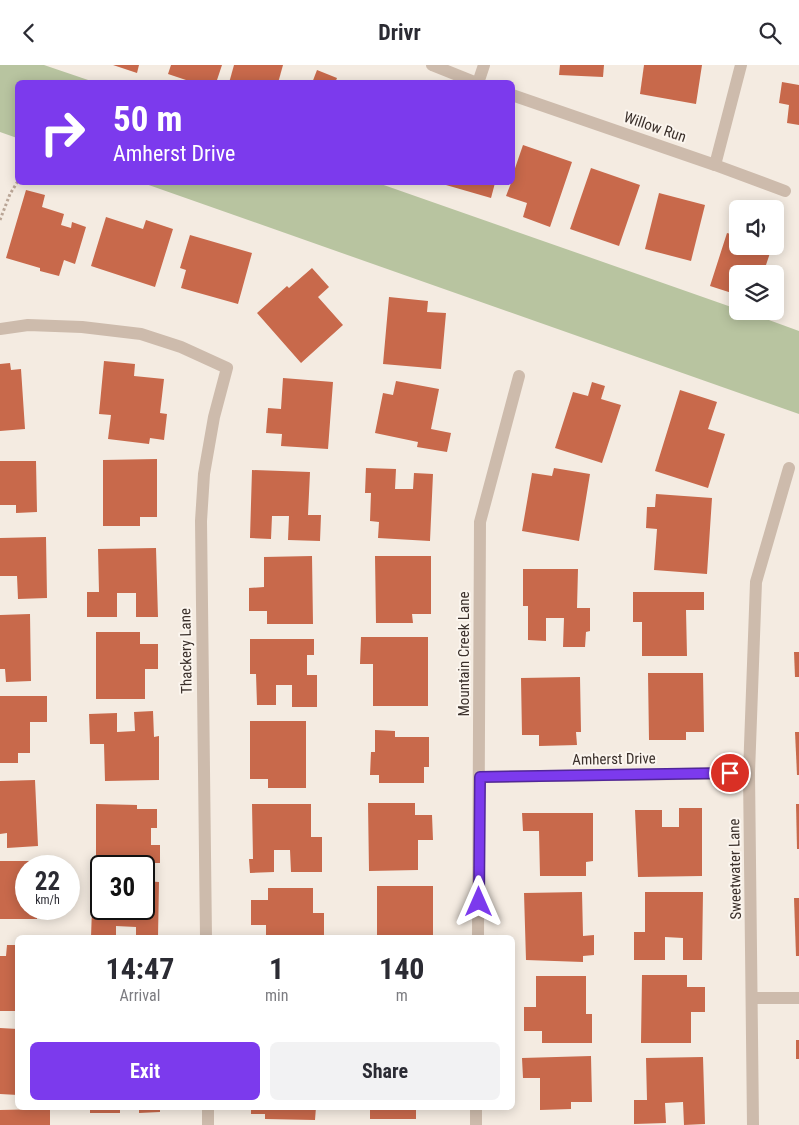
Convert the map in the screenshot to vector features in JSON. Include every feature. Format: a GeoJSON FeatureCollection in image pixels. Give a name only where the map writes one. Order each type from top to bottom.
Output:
{"type":"FeatureCollection","features":[{"type":"Feature","properties":{"kind":"street"},"geometry":{"type":"LineString","coordinates":[[432,65],[470,80]]}},
{"type":"Feature","properties":{"kind":"street"},"geometry":{"type":"LineString","coordinates":[[479,80],[484,65]]}},
{"type":"Feature","properties":{"kind":"street"},"geometry":{"type":"LineString","coordinates":[[715,165],[741,65]]}},
{"type":"Feature","properties":{"kind":"street","name":"Willow Run"},"geometry":{"type":"LineString","coordinates":[[515,96],[786,191]]}},
{"type":"Feature","properties":{"kind":"street","name":"Thackery Lane"},"geometry":{"type":"LineString","coordinates":[[0,329],[28,325],[82,327],[141,334],[181,347],[227,368],[214,417],[204,473],[201,521],[206,935]]}},
{"type":"Feature","properties":{"kind":"street","name":"Mountain Creek Lane"},"geometry":{"type":"LineString","coordinates":[[478,935],[480,522],[519,376]]}},
{"type":"Feature","properties":{"kind":"street","name":"Sweetwater Lane"},"geometry":{"type":"LineString","coordinates":[[753,1125],[749,773],[756,582],[789,468]]}},
{"type":"Feature","properties":{"kind":"street","name":"Amherst Drive"},"geometry":{"type":"LineString","coordinates":[[480,777],[749,773]]}},
{"type":"Feature","properties":{"kind":"street"},"geometry":{"type":"LineString","coordinates":[[753,998],[799,998]]}},
{"type":"Feature","properties":{"kind":"street"},"geometry":{"type":"LineString","coordinates":[[208,1110],[208,1125]]}},
{"type":"Feature","properties":{"kind":"street"},"geometry":{"type":"LineString","coordinates":[[476,1110],[476,1125]]}},
{"type":"Feature","properties":{"kind":"path"},"geometry":{"type":"LineString","coordinates":[[0,220],[10,193],[15,185]]}},
{"type":"Feature","properties":{"kind":"green space"},"geometry":{"type":"Polygon","coordinates":[[[0,65],[44,65],[88,80],[15,80],[15,137],[0,132],[0,65]]]}},
{"type":"Feature","properties":{"kind":"green space"},"geometry":{"type":"Polygon","coordinates":[[[149,185],[384,185],[729,306],[729,320],[769,320],[799,331],[799,414],[149,185]]]}},
{"type":"Feature","properties":{"kind":"building"},"geometry":{"type":"Polygon","coordinates":[[[113,65],[139,65],[137,73],[113,65]]]}},
{"type":"Feature","properties":{"kind":"building"},"geometry":{"type":"Polygon","coordinates":[[[171,65],[222,65],[217,80],[186,80],[168,74],[171,65]]]}},
{"type":"Feature","properties":{"kind":"building"},"geometry":{"type":"Polygon","coordinates":[[[234,65],[283,65],[279,80],[230,80],[234,65]]]}},
{"type":"Feature","properties":{"kind":"building"},"geometry":{"type":"Polygon","coordinates":[[[560,65],[604,65],[603,77],[559,75],[560,65]]]}},
{"type":"Feature","properties":{"kind":"building"},"geometry":{"type":"Polygon","coordinates":[[[644,65],[702,65],[696,104],[640,94],[644,65]]]}},
{"type":"Feature","properties":{"kind":"building"},"geometry":{"type":"Polygon","coordinates":[[[317,70],[337,78],[336,80],[313,80],[317,70]]]}},
{"type":"Feature","properties":{"kind":"building"},"geometry":{"type":"Polygon","coordinates":[[[782,82],[799,85],[799,125],[787,123],[789,105],[779,103],[782,82]]]}},
{"type":"Feature","properties":{"kind":"building"},"geometry":{"type":"Polygon","coordinates":[[[523,145],[572,162],[550,227],[523,217],[527,203],[506,196],[510,185],[515,185],[515,168],[523,145]]]}},
{"type":"Feature","properties":{"kind":"building"},"geometry":{"type":"Polygon","coordinates":[[[591,168],[640,185],[619,246],[570,229],[591,168]]]}},
{"type":"Feature","properties":{"kind":"building"},"geometry":{"type":"Polygon","coordinates":[[[446,185],[494,185],[491,198],[446,185]]]}},
{"type":"Feature","properties":{"kind":"building"},"geometry":{"type":"Polygon","coordinates":[[[26,190],[45,195],[42,207],[64,214],[61,225],[71,228],[72,222],[86,227],[75,264],[64,260],[59,276],[6,258],[26,190]]]}},
{"type":"Feature","properties":{"kind":"building"},"geometry":{"type":"Polygon","coordinates":[[[659,193],[705,205],[691,261],[645,249],[659,193]]]}},
{"type":"Feature","properties":{"kind":"building"},"geometry":{"type":"Polygon","coordinates":[[[106,217],[143,229],[146,220],[173,229],[155,287],[91,266],[106,217]]]}},
{"type":"Feature","properties":{"kind":"building"},"geometry":{"type":"Polygon","coordinates":[[[727,233],[729,234],[729,255],[769,255],[766,265],[729,265],[729,292],[710,286],[727,233]]]}},
{"type":"Feature","properties":{"kind":"building"},"geometry":{"type":"Polygon","coordinates":[[[190,235],[252,253],[238,304],[181,288],[186,270],[180,268],[190,235]]]}},
{"type":"Feature","properties":{"kind":"building"},"geometry":{"type":"Polygon","coordinates":[[[312,268],[329,287],[318,297],[343,325],[301,363],[257,313],[287,286],[289,288],[312,268]]]}},
{"type":"Feature","properties":{"kind":"building"},"geometry":{"type":"Polygon","coordinates":[[[389,297],[428,301],[427,312],[446,313],[441,369],[383,364],[389,297]]]}},
{"type":"Feature","properties":{"kind":"building"},"geometry":{"type":"Polygon","coordinates":[[[104,361],[135,364],[134,376],[164,379],[160,413],[167,414],[164,440],[150,438],[149,444],[108,439],[111,415],[99,414],[104,361]]]}},
{"type":"Feature","properties":{"kind":"building"},"geometry":{"type":"Polygon","coordinates":[[[10,363],[11,370],[21,369],[25,429],[0,431],[0,364],[10,363]]]}},
{"type":"Feature","properties":{"kind":"building"},"geometry":{"type":"Polygon","coordinates":[[[283,378],[333,382],[328,449],[281,446],[282,434],[266,433],[268,408],[281,409],[283,378]]]}},
{"type":"Feature","properties":{"kind":"building"},"geometry":{"type":"Polygon","coordinates":[[[396,381],[439,389],[431,429],[451,433],[447,452],[417,447],[418,442],[375,433],[383,393],[393,395],[396,381]]]}},
{"type":"Feature","properties":{"kind":"building"},"geometry":{"type":"Polygon","coordinates":[[[592,382],[605,386],[601,399],[621,405],[602,463],[555,448],[573,392],[588,396],[592,382]]]}},
{"type":"Feature","properties":{"kind":"building"},"geometry":{"type":"Polygon","coordinates":[[[680,390],[717,402],[708,429],[725,434],[708,488],[655,471],[680,390]]]}},
{"type":"Feature","properties":{"kind":"building"},"geometry":{"type":"Polygon","coordinates":[[[157,459],[157,517],[140,517],[140,526],[103,526],[103,460],[157,459]]]}},
{"type":"Feature","properties":{"kind":"building"},"geometry":{"type":"Polygon","coordinates":[[[0,461],[36,461],[37,512],[16,513],[16,505],[0,505],[0,461]]]}},
{"type":"Feature","properties":{"kind":"building"},"geometry":{"type":"Polygon","coordinates":[[[366,468],[396,469],[395,489],[413,489],[414,473],[433,474],[430,541],[378,538],[379,522],[370,521],[371,493],[365,493],[366,468]]]}},
{"type":"Feature","properties":{"kind":"building"},"geometry":{"type":"Polygon","coordinates":[[[554,468],[590,474],[579,541],[522,531],[532,473],[552,476],[554,468]]]}},
{"type":"Feature","properties":{"kind":"building"},"geometry":{"type":"Polygon","coordinates":[[[252,470],[310,472],[308,515],[321,515],[320,541],[288,540],[289,516],[272,516],[271,539],[250,538],[252,470]]]}},
{"type":"Feature","properties":{"kind":"building"},"geometry":{"type":"Polygon","coordinates":[[[656,494],[712,498],[707,574],[654,570],[657,529],[646,528],[647,507],[655,507],[656,494]]]}},
{"type":"Feature","properties":{"kind":"building"},"geometry":{"type":"Polygon","coordinates":[[[46,537],[47,598],[18,599],[17,576],[0,576],[0,538],[46,537]]]}},
{"type":"Feature","properties":{"kind":"building"},"geometry":{"type":"Polygon","coordinates":[[[156,548],[158,617],[136,617],[136,593],[117,593],[117,617],[87,617],[87,592],[99,592],[98,549],[156,548]]]}},
{"type":"Feature","properties":{"kind":"building"},"geometry":{"type":"Polygon","coordinates":[[[312,556],[313,624],[267,624],[267,611],[249,611],[249,588],[264,587],[264,557],[312,556]]]}},
{"type":"Feature","properties":{"kind":"building"},"geometry":{"type":"Polygon","coordinates":[[[375,556],[431,556],[431,614],[412,614],[413,623],[376,623],[375,556]]]}},
{"type":"Feature","properties":{"kind":"building"},"geometry":{"type":"Polygon","coordinates":[[[523,569],[578,569],[577,608],[590,608],[590,631],[586,632],[585,647],[563,647],[564,618],[546,618],[546,641],[528,640],[528,606],[523,606],[523,569]]]}},
{"type":"Feature","properties":{"kind":"building"},"geometry":{"type":"Polygon","coordinates":[[[633,592],[704,592],[704,610],[686,610],[687,656],[642,656],[642,622],[633,622],[633,592]]]}},
{"type":"Feature","properties":{"kind":"building"},"geometry":{"type":"Polygon","coordinates":[[[30,614],[31,681],[6,682],[5,669],[0,669],[0,615],[30,614]]]}},
{"type":"Feature","properties":{"kind":"building"},"geometry":{"type":"Polygon","coordinates":[[[96,632],[140,632],[140,644],[158,644],[158,669],[145,669],[145,699],[96,699],[96,632]]]}},
{"type":"Feature","properties":{"kind":"building"},"geometry":{"type":"Polygon","coordinates":[[[361,637],[428,637],[428,706],[373,706],[373,664],[360,664],[361,637]]]}},
{"type":"Feature","properties":{"kind":"building"},"geometry":{"type":"Polygon","coordinates":[[[250,639],[314,639],[314,655],[307,655],[307,675],[317,675],[317,707],[292,707],[292,685],[276,685],[276,705],[257,705],[256,674],[250,674],[250,639]]]}},
{"type":"Feature","properties":{"kind":"building"},"geometry":{"type":"Polygon","coordinates":[[[794,652],[799,652],[799,677],[795,677],[794,652]]]}},
{"type":"Feature","properties":{"kind":"building"},"geometry":{"type":"Polygon","coordinates":[[[648,673],[703,673],[704,732],[686,732],[686,740],[649,740],[648,673]]]}},
{"type":"Feature","properties":{"kind":"building"},"geometry":{"type":"Polygon","coordinates":[[[580,677],[581,732],[576,732],[577,745],[539,746],[539,735],[522,735],[521,678],[580,677]]]}},
{"type":"Feature","properties":{"kind":"building"},"geometry":{"type":"Polygon","coordinates":[[[0,696],[47,696],[47,722],[30,722],[30,753],[18,753],[18,763],[0,763],[0,696]]]}},
{"type":"Feature","properties":{"kind":"building"},"geometry":{"type":"Polygon","coordinates":[[[153,711],[154,737],[159,736],[159,780],[105,781],[104,744],[90,744],[89,714],[117,713],[117,732],[135,731],[134,712],[153,711]]]}},
{"type":"Feature","properties":{"kind":"building"},"geometry":{"type":"Polygon","coordinates":[[[250,721],[306,721],[306,788],[268,788],[268,779],[250,779],[250,721]]]}},
{"type":"Feature","properties":{"kind":"building"},"geometry":{"type":"Polygon","coordinates":[[[375,730],[395,731],[395,737],[429,737],[429,767],[424,767],[424,783],[379,783],[379,775],[370,775],[371,752],[375,752],[375,730]]]}},
{"type":"Feature","properties":{"kind":"building"},"geometry":{"type":"Polygon","coordinates":[[[795,732],[799,732],[799,775],[797,775],[795,732]]]}},
{"type":"Feature","properties":{"kind":"building"},"geometry":{"type":"Polygon","coordinates":[[[35,780],[38,846],[7,848],[7,833],[0,834],[0,781],[35,780]]]}},
{"type":"Feature","properties":{"kind":"building"},"geometry":{"type":"Polygon","coordinates":[[[368,803],[415,803],[415,815],[432,815],[433,840],[418,840],[418,870],[369,871],[368,803]]]}},
{"type":"Feature","properties":{"kind":"building"},"geometry":{"type":"Polygon","coordinates":[[[96,804],[137,805],[137,809],[157,809],[157,828],[151,828],[151,845],[160,845],[160,863],[155,863],[155,855],[96,855],[96,804]]]}},
{"type":"Feature","properties":{"kind":"building"},"geometry":{"type":"Polygon","coordinates":[[[252,804],[311,804],[311,837],[322,837],[322,872],[291,872],[290,850],[274,850],[274,872],[250,873],[249,859],[253,859],[252,804]]]}},
{"type":"Feature","properties":{"kind":"building"},"geometry":{"type":"Polygon","coordinates":[[[796,804],[799,804],[799,849],[797,849],[796,804]]]}},
{"type":"Feature","properties":{"kind":"building"},"geometry":{"type":"Polygon","coordinates":[[[679,808],[702,808],[702,876],[638,877],[635,810],[662,810],[662,827],[679,827],[679,808]]]}},
{"type":"Feature","properties":{"kind":"building"},"geometry":{"type":"Polygon","coordinates":[[[522,813],[593,813],[593,861],[586,862],[586,876],[540,876],[539,831],[523,831],[522,813]]]}},
{"type":"Feature","properties":{"kind":"building"},"geometry":{"type":"Polygon","coordinates":[[[0,861],[15,861],[15,919],[0,919],[0,861]]]}},
{"type":"Feature","properties":{"kind":"building"},"geometry":{"type":"Polygon","coordinates":[[[155,882],[159,882],[158,935],[136,935],[136,927],[116,926],[116,935],[91,935],[92,920],[155,920],[155,882]]]}},
{"type":"Feature","properties":{"kind":"building"},"geometry":{"type":"Polygon","coordinates":[[[377,886],[433,886],[433,935],[377,935],[377,886]]]}},
{"type":"Feature","properties":{"kind":"building"},"geometry":{"type":"Polygon","coordinates":[[[268,888],[313,888],[313,913],[324,913],[324,935],[266,935],[266,925],[251,925],[251,900],[268,900],[268,888]]]}},
{"type":"Feature","properties":{"kind":"building"},"geometry":{"type":"Polygon","coordinates":[[[582,892],[583,936],[594,935],[594,955],[583,956],[583,962],[526,960],[524,893],[582,892]]]}},
{"type":"Feature","properties":{"kind":"building"},"geometry":{"type":"Polygon","coordinates":[[[645,892],[703,892],[702,960],[683,960],[683,938],[665,937],[665,960],[634,960],[634,932],[645,932],[645,892]]]}},
{"type":"Feature","properties":{"kind":"building"},"geometry":{"type":"Polygon","coordinates":[[[794,898],[799,898],[799,956],[796,956],[794,898]]]}},
{"type":"Feature","properties":{"kind":"building"},"geometry":{"type":"Polygon","coordinates":[[[7,945],[15,945],[15,1011],[0,1011],[0,956],[6,956],[7,945]]]}},
{"type":"Feature","properties":{"kind":"building"},"geometry":{"type":"Polygon","coordinates":[[[642,975],[687,975],[687,987],[705,987],[705,1012],[691,1012],[691,1043],[641,1043],[642,975]]]}},
{"type":"Feature","properties":{"kind":"building"},"geometry":{"type":"Polygon","coordinates":[[[536,976],[586,976],[586,1014],[592,1014],[592,1043],[542,1043],[542,1031],[524,1031],[524,1007],[536,1007],[536,976]]]}},
{"type":"Feature","properties":{"kind":"building"},"geometry":{"type":"Polygon","coordinates":[[[0,1028],[15,1029],[15,1095],[0,1094],[0,1028]]]}},
{"type":"Feature","properties":{"kind":"building"},"geometry":{"type":"Polygon","coordinates":[[[796,1040],[799,1040],[799,1059],[796,1059],[796,1040]]]}},
{"type":"Feature","properties":{"kind":"building"},"geometry":{"type":"Polygon","coordinates":[[[591,1056],[592,1102],[571,1102],[571,1109],[540,1110],[540,1078],[523,1078],[522,1058],[591,1056]]]}},
{"type":"Feature","properties":{"kind":"building"},"geometry":{"type":"Polygon","coordinates":[[[703,1057],[705,1124],[684,1125],[683,1102],[665,1103],[666,1123],[634,1124],[634,1100],[647,1100],[646,1058],[703,1057]]]}},
{"type":"Feature","properties":{"kind":"building"},"geometry":{"type":"Polygon","coordinates":[[[0,1110],[50,1110],[50,1125],[0,1125],[0,1110]]]}},
{"type":"Feature","properties":{"kind":"building"},"geometry":{"type":"Polygon","coordinates":[[[90,1110],[120,1110],[120,1113],[90,1113],[90,1110]]]}},
{"type":"Feature","properties":{"kind":"building"},"geometry":{"type":"Polygon","coordinates":[[[139,1110],[160,1110],[160,1112],[139,1113],[139,1110]]]}},
{"type":"Feature","properties":{"kind":"building"},"geometry":{"type":"Polygon","coordinates":[[[251,1110],[316,1110],[315,1120],[265,1119],[265,1114],[251,1114],[251,1110]]]}},
{"type":"Feature","properties":{"kind":"building"},"geometry":{"type":"Polygon","coordinates":[[[370,1110],[416,1110],[416,1119],[370,1119],[370,1110]]]}},
{"type":"Feature","properties":{"kind":"route"},"geometry":{"type":"LineString","coordinates":[[479,902],[480,777],[730,773]]}}]}
